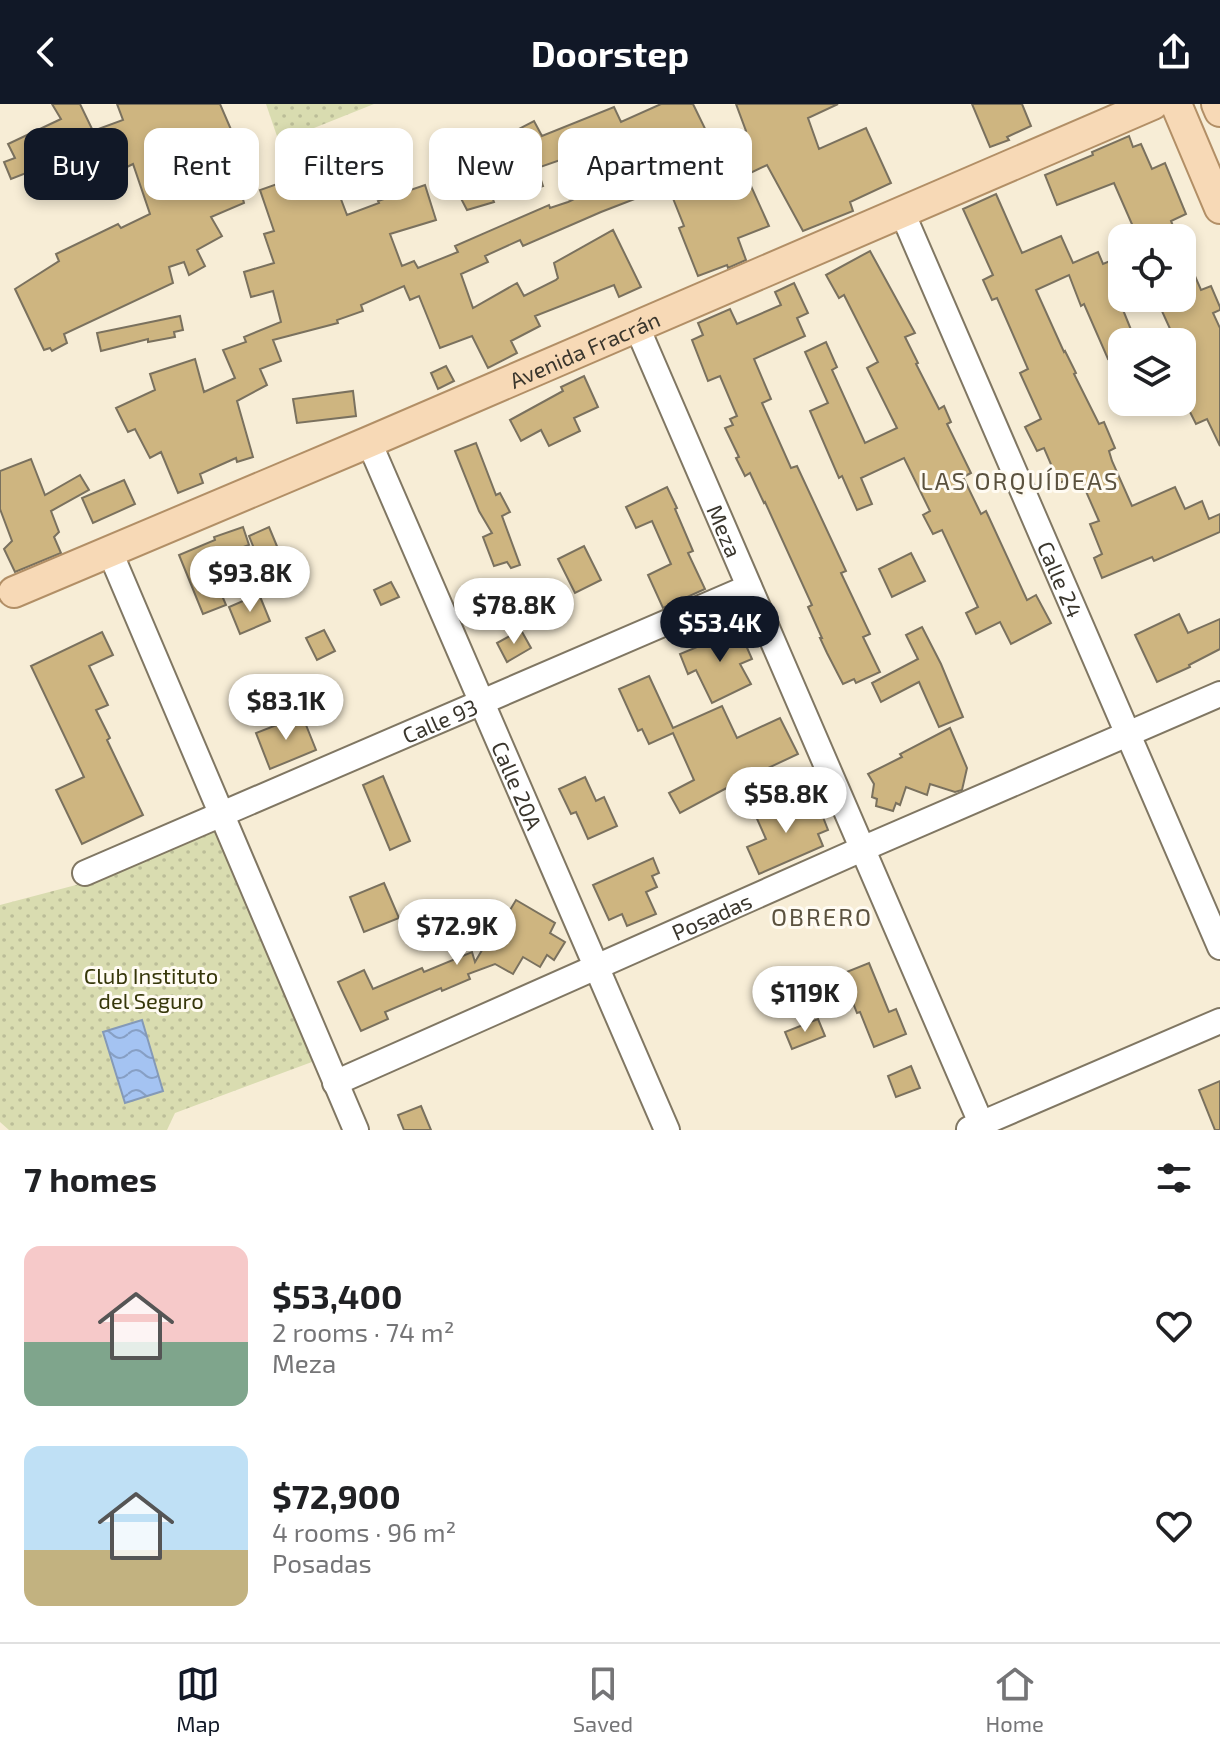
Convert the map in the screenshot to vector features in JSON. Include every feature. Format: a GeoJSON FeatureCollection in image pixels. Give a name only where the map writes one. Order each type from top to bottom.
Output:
{"type":"FeatureCollection","features":[{"type":"Feature","properties":{"kind":"main road","name":"Avenida Fracrán"},"geometry":{"type":"LineString","coordinates":[[14,592],[1153,104]]}},
{"type":"Feature","properties":{"kind":"main road"},"geometry":{"type":"LineString","coordinates":[[1176,104],[1220,208]]}},
{"type":"Feature","properties":{"kind":"main road"},"geometry":{"type":"LineString","coordinates":[[1217,104],[1220,111]]}},
{"type":"Feature","properties":{"kind":"street","name":"Calle 24"},"geometry":{"type":"LineString","coordinates":[[902,212],[1220,947]]}},
{"type":"Feature","properties":{"kind":"street","name":"Meza"},"geometry":{"type":"LineString","coordinates":[[637,327],[862,849],[978,1128]]}},
{"type":"Feature","properties":{"kind":"street","name":"Calle 20A"},"geometry":{"type":"LineString","coordinates":[[369,442],[667,1130]]}},
{"type":"Feature","properties":{"kind":"street"},"geometry":{"type":"LineString","coordinates":[[110,552],[356,1130]]}},
{"type":"Feature","properties":{"kind":"street","name":"Calle 93"},"geometry":{"type":"LineString","coordinates":[[85,873],[749,587]]}},
{"type":"Feature","properties":{"kind":"street","name":"Posadas"},"geometry":{"type":"LineString","coordinates":[[335,1083],[1220,694]]}},
{"type":"Feature","properties":{"kind":"street"},"geometry":{"type":"LineString","coordinates":[[978,1128],[1220,1021]]}},
{"type":"Feature","properties":{"kind":"green space"},"geometry":{"type":"Polygon","coordinates":[[[266,104],[374,104],[314,128],[275,130],[266,104]]]}},
{"type":"Feature","properties":{"kind":"green space","name":"Club Instituto del Seguro"},"geometry":{"type":"Polygon","coordinates":[[[221,824],[320,1059],[175,1113],[167,1130],[9,1130],[0,1122],[0,905],[76,885],[221,824]]]}},
{"type":"Feature","properties":{"kind":"water"},"geometry":{"type":"Polygon","coordinates":[[[142,1020],[163,1091],[125,1103],[103,1032],[142,1020]]]}},
{"type":"Feature","properties":{"kind":"building"},"geometry":{"type":"Polygon","coordinates":[[[52,104],[80,104],[92,128],[42,128],[61,119],[52,104]]]}},
{"type":"Feature","properties":{"kind":"building"},"geometry":{"type":"Polygon","coordinates":[[[117,104],[220,104],[230,128],[144,128],[144,196],[133,164],[128,166],[128,128],[101,128],[123,120],[117,104]]]}},
{"type":"Feature","properties":{"kind":"building"},"geometry":{"type":"Polygon","coordinates":[[[661,104],[693,104],[705,128],[562,128],[614,107],[621,122],[661,104]]]}},
{"type":"Feature","properties":{"kind":"building"},"geometry":{"type":"Polygon","coordinates":[[[736,104],[838,104],[808,118],[819,149],[866,128],[891,183],[850,202],[853,211],[803,231],[767,165],[752,172],[752,128],[745,128],[736,104]]]}},
{"type":"Feature","properties":{"kind":"building"},"geometry":{"type":"Polygon","coordinates":[[[972,104],[1022,104],[1031,126],[1007,137],[1009,140],[990,147],[972,104]]]}},
{"type":"Feature","properties":{"kind":"building"},"geometry":{"type":"Polygon","coordinates":[[[534,121],[538,128],[521,128],[534,121]]]}},
{"type":"Feature","properties":{"kind":"building"},"geometry":{"type":"Polygon","coordinates":[[[558,130],[558,161],[542,166],[542,136],[558,130]]]}},
{"type":"Feature","properties":{"kind":"building"},"geometry":{"type":"Polygon","coordinates":[[[24,136],[24,174],[11,179],[4,162],[15,158],[8,144],[24,136]]]}},
{"type":"Feature","properties":{"kind":"building"},"geometry":{"type":"Polygon","coordinates":[[[1129,136],[1133,147],[1141,144],[1152,169],[1165,163],[1186,214],[1171,221],[1172,224],[1132,224],[1114,183],[1057,205],[1045,175],[1093,155],[1092,152],[1129,136]]]}},
{"type":"Feature","properties":{"kind":"building"},"geometry":{"type":"Polygon","coordinates":[[[275,185],[275,200],[341,200],[347,215],[381,200],[413,200],[413,189],[425,185],[436,220],[390,234],[402,266],[414,261],[418,268],[458,252],[455,246],[549,205],[550,208],[568,202],[632,200],[523,246],[520,240],[485,256],[488,262],[461,274],[473,308],[517,283],[524,296],[556,280],[554,263],[613,230],[641,287],[619,297],[614,285],[535,316],[540,326],[511,341],[517,353],[488,368],[472,336],[440,348],[419,296],[410,300],[404,286],[361,305],[363,311],[337,320],[338,323],[273,340],[281,361],[260,369],[267,385],[237,401],[253,457],[237,462],[236,458],[200,474],[203,483],[178,493],[161,452],[150,458],[135,429],[128,432],[116,408],[155,390],[150,374],[195,359],[204,392],[235,378],[223,350],[246,342],[244,337],[281,322],[273,291],[251,297],[244,272],[274,263],[264,234],[274,231],[260,190],[275,185]]]}},
{"type":"Feature","properties":{"kind":"building"},"geometry":{"type":"Polygon","coordinates":[[[752,188],[769,226],[738,238],[746,260],[698,276],[679,228],[684,226],[674,200],[752,200],[752,188]]]}},
{"type":"Feature","properties":{"kind":"building"},"geometry":{"type":"Polygon","coordinates":[[[996,194],[1022,253],[1061,236],[1073,263],[1098,252],[1103,264],[1108,262],[1108,312],[1124,312],[1130,328],[1108,328],[1108,359],[1069,275],[1036,290],[1099,424],[1104,422],[1115,448],[1109,451],[1112,461],[1132,506],[1175,487],[1185,509],[1202,501],[1209,519],[1220,514],[1220,532],[1154,561],[1152,557],[1102,578],[1094,558],[1102,554],[1090,524],[1099,521],[1081,480],[1075,483],[1072,478],[1059,483],[1044,448],[1037,451],[1025,427],[1041,419],[1020,373],[1028,369],[997,298],[992,300],[983,280],[993,275],[963,209],[996,194]]]}},
{"type":"Feature","properties":{"kind":"building"},"geometry":{"type":"Polygon","coordinates":[[[145,200],[243,200],[244,203],[211,217],[222,236],[197,250],[205,266],[189,275],[184,262],[169,267],[173,283],[64,334],[67,343],[52,351],[50,348],[44,350],[15,289],[59,261],[56,254],[118,224],[121,228],[150,214],[145,200]]]}},
{"type":"Feature","properties":{"kind":"building"},"geometry":{"type":"Polygon","coordinates":[[[462,200],[494,202],[467,210],[462,200]]]}},
{"type":"Feature","properties":{"kind":"building"},"geometry":{"type":"Polygon","coordinates":[[[870,251],[915,333],[905,337],[939,409],[944,406],[951,422],[947,424],[971,473],[963,477],[981,514],[986,511],[1027,600],[1036,595],[1051,623],[1011,644],[1000,622],[976,634],[966,613],[978,607],[942,530],[933,534],[923,515],[930,511],[904,458],[861,478],[872,504],[857,510],[842,476],[839,478],[810,411],[828,403],[805,352],[826,342],[837,367],[832,370],[865,443],[897,428],[867,368],[878,362],[844,295],[839,298],[826,275],[870,251]]]}},
{"type":"Feature","properties":{"kind":"building"},"geometry":{"type":"Polygon","coordinates":[[[1196,278],[1201,290],[1211,286],[1220,307],[1213,313],[1220,328],[1220,446],[1207,419],[1196,424],[1192,416],[1196,416],[1196,328],[1170,328],[1162,312],[1196,312],[1196,278]]]}},
{"type":"Feature","properties":{"kind":"building"},"geometry":{"type":"Polygon","coordinates":[[[794,283],[808,313],[797,318],[805,336],[754,359],[771,399],[762,403],[791,468],[797,466],[846,571],[841,573],[870,634],[863,637],[880,672],[856,683],[854,679],[843,684],[827,653],[808,607],[812,605],[765,502],[750,473],[745,476],[736,458],[739,457],[725,428],[733,425],[730,419],[737,416],[720,376],[708,381],[692,340],[703,335],[698,323],[730,309],[737,324],[781,305],[775,292],[794,283]]]}},
{"type":"Feature","properties":{"kind":"building"},"geometry":{"type":"Polygon","coordinates":[[[180,316],[183,330],[174,332],[175,337],[148,342],[148,339],[101,351],[97,333],[180,316]]]}},
{"type":"Feature","properties":{"kind":"building"},"geometry":{"type":"Polygon","coordinates":[[[446,366],[454,381],[438,389],[431,373],[446,366]]]}},
{"type":"Feature","properties":{"kind":"building"},"geometry":{"type":"Polygon","coordinates":[[[584,376],[598,407],[574,418],[580,431],[549,446],[541,430],[521,441],[510,420],[584,376]]]}},
{"type":"Feature","properties":{"kind":"building"},"geometry":{"type":"Polygon","coordinates":[[[353,391],[356,416],[297,423],[293,399],[353,391]]]}},
{"type":"Feature","properties":{"kind":"building"},"geometry":{"type":"Polygon","coordinates":[[[476,443],[496,495],[500,493],[510,512],[502,516],[520,565],[511,568],[507,562],[494,566],[483,537],[492,533],[479,511],[455,451],[476,443]]]}},
{"type":"Feature","properties":{"kind":"building"},"geometry":{"type":"Polygon","coordinates":[[[31,459],[45,495],[80,475],[89,490],[51,511],[59,532],[54,537],[61,553],[15,572],[4,549],[12,541],[0,509],[0,471],[31,459]]]}},
{"type":"Feature","properties":{"kind":"building"},"geometry":{"type":"Polygon","coordinates":[[[124,480],[135,504],[93,523],[82,498],[124,480]]]}},
{"type":"Feature","properties":{"kind":"building"},"geometry":{"type":"Polygon","coordinates":[[[667,487],[693,551],[688,553],[705,589],[663,608],[648,575],[671,564],[652,521],[636,528],[626,507],[667,487]]]}},
{"type":"Feature","properties":{"kind":"building"},"geometry":{"type":"Polygon","coordinates":[[[243,527],[249,545],[207,560],[226,605],[203,614],[179,555],[215,540],[214,537],[243,527]]]}},
{"type":"Feature","properties":{"kind":"building"},"geometry":{"type":"Polygon","coordinates":[[[269,527],[291,580],[270,588],[249,536],[269,527]]]}},
{"type":"Feature","properties":{"kind":"building"},"geometry":{"type":"Polygon","coordinates":[[[584,546],[601,580],[575,593],[558,559],[584,546]]]}},
{"type":"Feature","properties":{"kind":"building"},"geometry":{"type":"Polygon","coordinates":[[[911,553],[925,581],[892,597],[879,569],[911,553]]]}},
{"type":"Feature","properties":{"kind":"building"},"geometry":{"type":"Polygon","coordinates":[[[391,582],[399,597],[381,605],[374,590],[391,582]]]}},
{"type":"Feature","properties":{"kind":"building"},"geometry":{"type":"Polygon","coordinates":[[[259,594],[270,621],[240,634],[229,607],[259,594]]]}},
{"type":"Feature","properties":{"kind":"building"},"geometry":{"type":"Polygon","coordinates":[[[1179,614],[1188,633],[1220,619],[1220,649],[1157,682],[1135,635],[1179,614]]]}},
{"type":"Feature","properties":{"kind":"building"},"geometry":{"type":"Polygon","coordinates":[[[737,625],[752,659],[740,664],[751,684],[712,703],[696,670],[688,674],[680,654],[719,638],[717,634],[737,625]]]}},
{"type":"Feature","properties":{"kind":"building"},"geometry":{"type":"Polygon","coordinates":[[[922,627],[963,717],[939,727],[919,682],[881,702],[872,683],[918,659],[906,635],[922,627]]]}},
{"type":"Feature","properties":{"kind":"building"},"geometry":{"type":"Polygon","coordinates":[[[324,630],[335,651],[317,660],[306,638],[324,630]]]}},
{"type":"Feature","properties":{"kind":"building"},"geometry":{"type":"Polygon","coordinates":[[[521,630],[531,648],[507,662],[497,643],[521,630]]]}},
{"type":"Feature","properties":{"kind":"building"},"geometry":{"type":"Polygon","coordinates":[[[102,632],[113,655],[89,666],[108,705],[96,710],[143,815],[82,844],[56,790],[84,777],[31,666],[102,632]]]}},
{"type":"Feature","properties":{"kind":"building"},"geometry":{"type":"Polygon","coordinates":[[[649,676],[673,728],[722,706],[737,738],[780,718],[798,754],[680,813],[669,793],[694,780],[673,733],[649,744],[642,729],[638,731],[619,689],[649,676]]]}},
{"type":"Feature","properties":{"kind":"building"},"geometry":{"type":"Polygon","coordinates":[[[302,715],[316,750],[270,769],[256,733],[302,715]]]}},
{"type":"Feature","properties":{"kind":"building"},"geometry":{"type":"Polygon","coordinates":[[[950,728],[967,768],[962,790],[955,792],[930,784],[927,795],[906,787],[900,805],[896,803],[893,811],[876,806],[877,799],[872,797],[874,784],[868,774],[950,728]]]}},
{"type":"Feature","properties":{"kind":"building"},"geometry":{"type":"Polygon","coordinates":[[[383,776],[410,841],[390,850],[363,785],[383,776]]]}},
{"type":"Feature","properties":{"kind":"building"},"geometry":{"type":"Polygon","coordinates":[[[585,777],[596,801],[604,797],[617,826],[588,839],[576,812],[571,814],[559,789],[585,777]]]}},
{"type":"Feature","properties":{"kind":"building"},"geometry":{"type":"Polygon","coordinates":[[[789,798],[796,816],[819,807],[828,830],[818,834],[823,846],[759,874],[747,847],[766,839],[754,812],[789,798]]]}},
{"type":"Feature","properties":{"kind":"building"},"geometry":{"type":"Polygon","coordinates":[[[653,858],[659,873],[652,876],[657,887],[646,892],[656,914],[627,926],[622,914],[609,920],[593,885],[653,858]]]}},
{"type":"Feature","properties":{"kind":"building"},"geometry":{"type":"Polygon","coordinates":[[[384,883],[399,918],[364,932],[350,897],[384,883]]]}},
{"type":"Feature","properties":{"kind":"building"},"geometry":{"type":"Polygon","coordinates":[[[516,900],[555,923],[550,933],[565,942],[554,960],[547,955],[540,967],[523,957],[513,974],[495,964],[468,974],[470,979],[385,1012],[388,1019],[361,1031],[338,982],[364,970],[373,989],[422,968],[424,972],[472,952],[475,962],[516,900]]]}},
{"type":"Feature","properties":{"kind":"building"},"geometry":{"type":"Polygon","coordinates":[[[869,963],[889,1012],[896,1009],[906,1034],[874,1047],[851,998],[834,1005],[824,981],[869,963]]]}},
{"type":"Feature","properties":{"kind":"building"},"geometry":{"type":"Polygon","coordinates":[[[818,1019],[825,1036],[792,1049],[785,1032],[818,1019]]]}},
{"type":"Feature","properties":{"kind":"building"},"geometry":{"type":"Polygon","coordinates":[[[911,1066],[920,1088],[896,1097],[888,1076],[911,1066]]]}},
{"type":"Feature","properties":{"kind":"building"},"geometry":{"type":"Polygon","coordinates":[[[1220,1081],[1220,1130],[1215,1130],[1199,1090],[1220,1081]]]}},
{"type":"Feature","properties":{"kind":"building"},"geometry":{"type":"Polygon","coordinates":[[[421,1106],[431,1130],[404,1130],[398,1115],[421,1106]]]}},
{"type":"Feature","properties":{"kind":"district","name":"LAS ORQUÍDEAS"},"geometry":{"type":"Point","coordinates":[1020,480]}},
{"type":"Feature","properties":{"kind":"district","name":"OBRERO"},"geometry":{"type":"Point","coordinates":[822,916]}}]}
